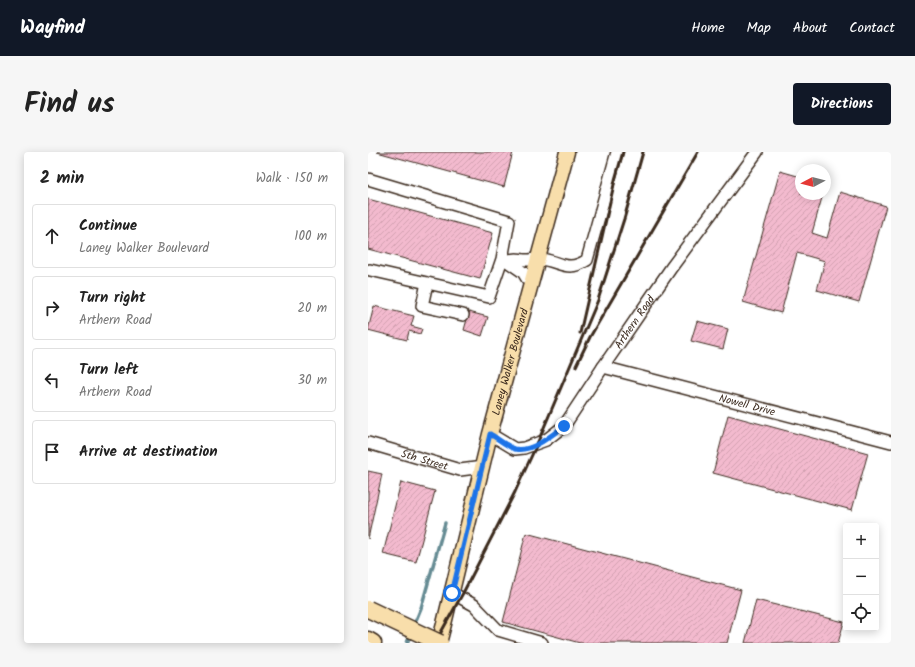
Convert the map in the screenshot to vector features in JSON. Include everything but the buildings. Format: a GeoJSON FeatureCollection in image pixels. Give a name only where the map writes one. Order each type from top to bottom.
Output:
{"type":"FeatureCollection","features":[{"type":"Feature","properties":{"kind":"highway"},"geometry":{"type":"LineString","coordinates":[[368,608],[439,643]]}},
{"type":"Feature","properties":{"kind":"highway"},"geometry":{"type":"LineString","coordinates":[[368,640],[373,643]]}},
{"type":"Feature","properties":{"kind":"main road","name":"Laney Walker Boulevard"},"geometry":{"type":"LineString","coordinates":[[439,643],[490,434],[568,152]]}},
{"type":"Feature","properties":{"kind":"street"},"geometry":{"type":"LineString","coordinates":[[504,260],[514,258],[528,260],[538,258],[568,266],[579,265],[587,260],[617,152]]}},
{"type":"Feature","properties":{"kind":"street","name":"Arthern Road"},"geometry":{"type":"LineString","coordinates":[[490,434],[515,449],[524,448],[546,440],[564,426],[603,366],[671,268],[757,152]]}},
{"type":"Feature","properties":{"kind":"street"},"geometry":{"type":"LineString","coordinates":[[368,179],[509,221],[504,260],[489,297],[369,272]]}},
{"type":"Feature","properties":{"kind":"street"},"geometry":{"type":"LineString","coordinates":[[504,260],[524,272],[531,285]]}},
{"type":"Feature","properties":{"kind":"street"},"geometry":{"type":"LineString","coordinates":[[427,283],[422,306],[463,315]]}},
{"type":"Feature","properties":{"kind":"street","name":"Nowell Drive"},"geometry":{"type":"LineString","coordinates":[[603,366],[891,442]]}},
{"type":"Feature","properties":{"kind":"street","name":"5th Street"},"geometry":{"type":"LineString","coordinates":[[368,443],[460,470],[483,467]]}},
{"type":"Feature","properties":{"kind":"street"},"geometry":{"type":"LineString","coordinates":[[452,593],[474,605],[498,630],[542,643]]}},
{"type":"Feature","properties":{"kind":"waterway"},"geometry":{"type":"LineString","coordinates":[[414,625],[421,608],[445,523]]}},
{"type":"Feature","properties":{"kind":"waterway"},"geometry":{"type":"LineString","coordinates":[[407,643],[411,633]]}},
{"type":"Feature","properties":{"kind":"railway"},"geometry":{"type":"LineString","coordinates":[[580,333],[615,180],[623,152]]}},
{"type":"Feature","properties":{"kind":"railway"},"geometry":{"type":"LineString","coordinates":[[435,643],[463,593],[515,492],[537,444],[598,300],[624,219],[643,152]]}},
{"type":"Feature","properties":{"kind":"railway"},"geometry":{"type":"LineString","coordinates":[[576,366],[590,337],[698,152]]}},
{"type":"Feature","properties":{"kind":"route"},"geometry":{"type":"LineString","coordinates":[[452,593],[490,434],[515,449],[524,448],[546,440],[564,426]]}}]}
